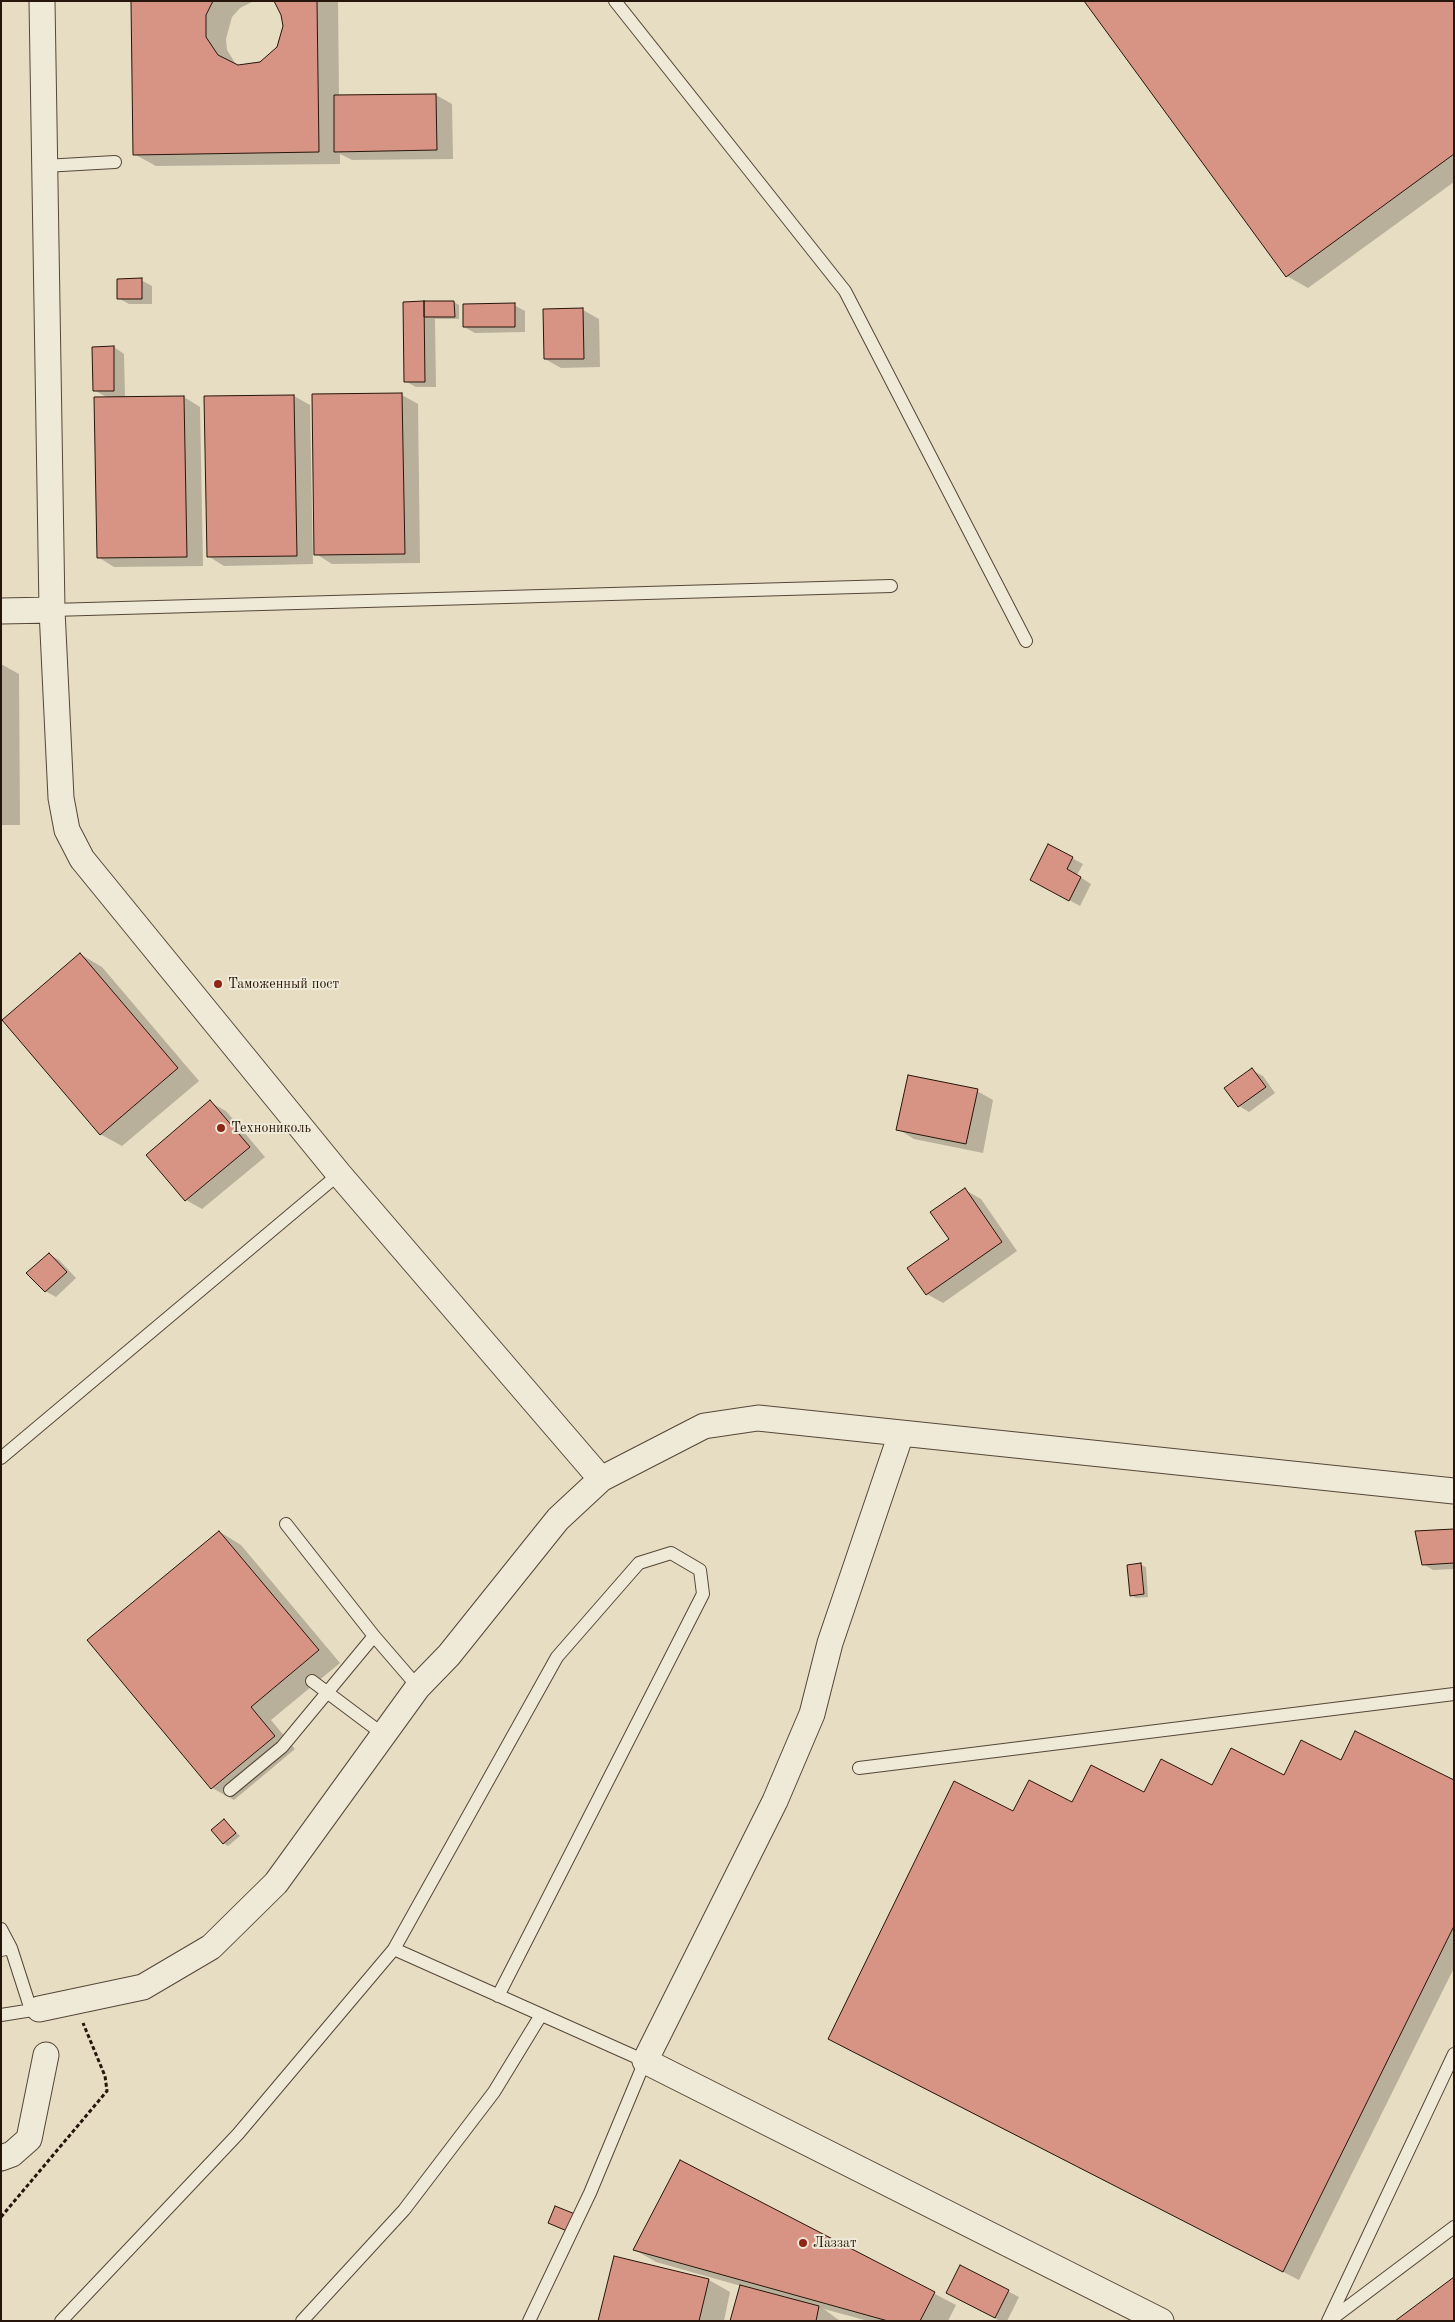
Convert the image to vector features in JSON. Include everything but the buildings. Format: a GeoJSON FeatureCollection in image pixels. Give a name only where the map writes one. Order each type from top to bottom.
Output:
{"type":"FeatureCollection","features":[{"type":"Feature","properties":{"kind":"street"},"geometry":{"type":"LineString","coordinates":[[42,1],[52,610],[61,798],[67,830],[82,859],[338,1174],[601,1479]]}},
{"type":"Feature","properties":{"kind":"street"},"geometry":{"type":"LineString","coordinates":[[1,611],[52,610]]}},
{"type":"Feature","properties":{"kind":"street"},"geometry":{"type":"LineString","coordinates":[[35,2010],[143,1987],[211,1947],[276,1883],[418,1687],[449,1655],[558,1519],[601,1479],[704,1426],[758,1418],[1454,1491]]}},
{"type":"Feature","properties":{"kind":"street"},"geometry":{"type":"LineString","coordinates":[[901,1434],[830,1642],[812,1714],[775,1801],[645,2061],[1161,2321]]}},
{"type":"Feature","properties":{"kind":"street"},"geometry":{"type":"LineString","coordinates":[[1,2158],[12,2154],[29,2138],[46,2054]]}},
{"type":"Feature","properties":{"kind":"lane"},"geometry":{"type":"LineString","coordinates":[[615,1],[845,291],[1026,641]]}},
{"type":"Feature","properties":{"kind":"lane"},"geometry":{"type":"LineString","coordinates":[[44,166],[115,162]]}},
{"type":"Feature","properties":{"kind":"lane"},"geometry":{"type":"LineString","coordinates":[[52,610],[891,586]]}},
{"type":"Feature","properties":{"kind":"lane"},"geometry":{"type":"LineString","coordinates":[[1,1458],[338,1174]]}},
{"type":"Feature","properties":{"kind":"lane"},"geometry":{"type":"LineString","coordinates":[[286,1524],[374,1636],[418,1687]]}},
{"type":"Feature","properties":{"kind":"lane"},"geometry":{"type":"LineString","coordinates":[[61,2321],[238,2134],[394,1949],[557,1657],[639,1563],[671,1553],[700,1570],[703,1594],[498,1996]]}},
{"type":"Feature","properties":{"kind":"lane"},"geometry":{"type":"LineString","coordinates":[[230,1790],[282,1747],[374,1636]]}},
{"type":"Feature","properties":{"kind":"lane"},"geometry":{"type":"LineString","coordinates":[[312,1681],[384,1735]]}},
{"type":"Feature","properties":{"kind":"lane"},"geometry":{"type":"LineString","coordinates":[[859,1768],[1454,1694]]}},
{"type":"Feature","properties":{"kind":"lane"},"geometry":{"type":"LineString","coordinates":[[1,1929],[6,1949],[35,2010],[1,2015]]}},
{"type":"Feature","properties":{"kind":"lane"},"geometry":{"type":"LineString","coordinates":[[394,1949],[645,2061],[590,2193],[529,2321]]}},
{"type":"Feature","properties":{"kind":"lane"},"geometry":{"type":"LineString","coordinates":[[302,2321],[404,2210],[494,2092],[541,2014]]}},
{"type":"Feature","properties":{"kind":"lane"},"geometry":{"type":"LineString","coordinates":[[1329,2321],[1454,2054]]}},
{"type":"Feature","properties":{"kind":"lane"},"geometry":{"type":"LineString","coordinates":[[1329,2321],[1454,2226]]}},
{"type":"Feature","properties":{"kind":"path"},"geometry":{"type":"LineString","coordinates":[[1,2217],[107,2091],[105,2076],[74,2002]]}},
{"type":"Feature","properties":{"kind":"place","name":"Таможенный пост"},"geometry":{"type":"Point","coordinates":[218,984]}},
{"type":"Feature","properties":{"kind":"place","name":"Технониколь"},"geometry":{"type":"Point","coordinates":[221,1128]}},
{"type":"Feature","properties":{"kind":"place","name":"Лаззат"},"geometry":{"type":"Point","coordinates":[803,2243]}}]}
